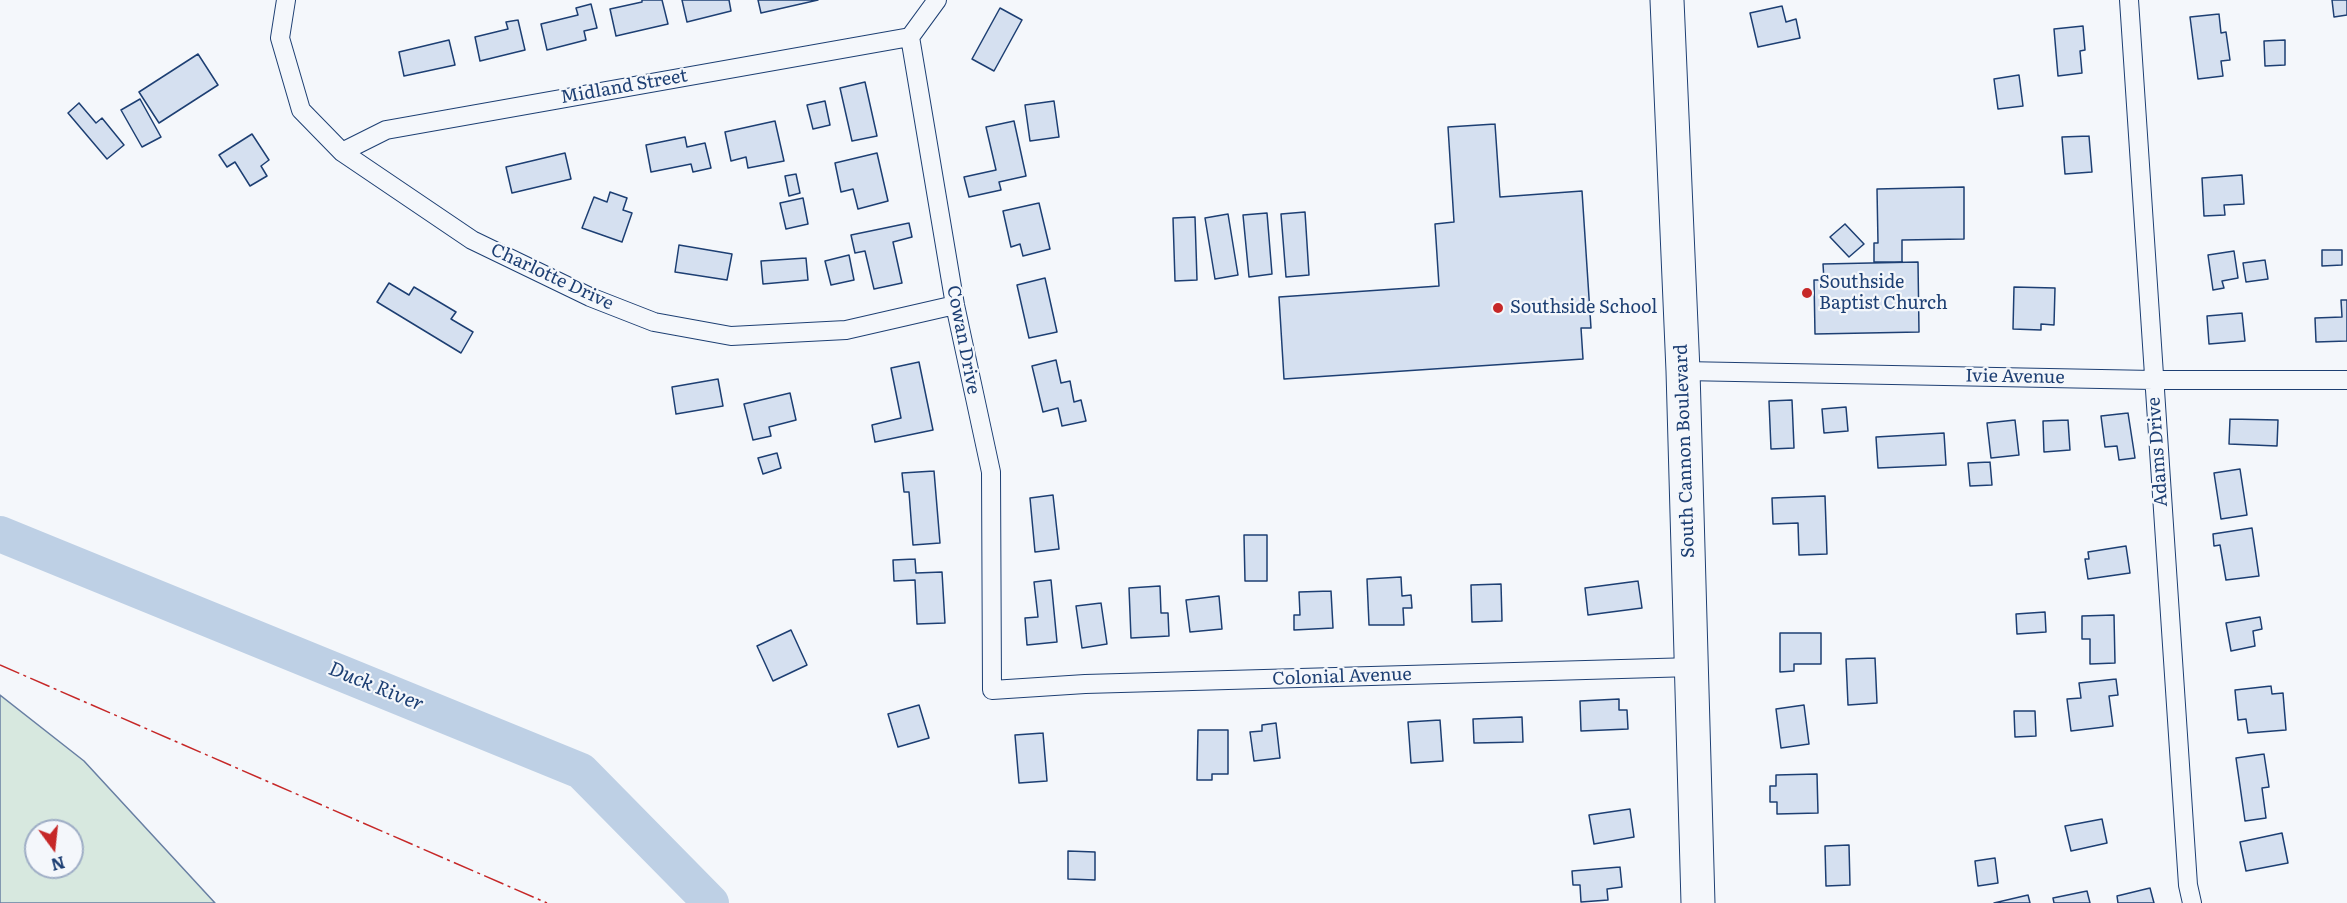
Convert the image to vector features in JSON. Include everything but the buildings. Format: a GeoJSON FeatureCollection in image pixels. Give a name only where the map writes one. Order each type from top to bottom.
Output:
{"type":"FeatureCollection","features":[{"type":"Feature","properties":{"kind":"highway","name":"South Cannon Boulevard"},"geometry":{"type":"LineString","coordinates":[[1667,0],[1683,371],[1698,903]]}},
{"type":"Feature","properties":{"kind":"street","name":"Charlotte Drive"},"geometry":{"type":"LineString","coordinates":[[286,0],[280,38],[301,110],[342,152],[472,240],[590,297],[654,322],[731,336],[846,330],[955,305]]}},
{"type":"Feature","properties":{"kind":"street"},"geometry":{"type":"LineString","coordinates":[[910,37],[937,0]]}},
{"type":"Feature","properties":{"kind":"street","name":"Adams Drive"},"geometry":{"type":"LineString","coordinates":[[2129,0],[2188,885],[2192,903]]}},
{"type":"Feature","properties":{"kind":"street","name":"Midland Street"},"geometry":{"type":"LineString","coordinates":[[342,152],[386,130],[910,37]]}},
{"type":"Feature","properties":{"kind":"street","name":"Cowan Drive"},"geometry":{"type":"LineString","coordinates":[[910,37],[955,305],[990,472],[992,690]]}},
{"type":"Feature","properties":{"kind":"street","name":"Ivie Avenue"},"geometry":{"type":"LineString","coordinates":[[1683,371],[2153,380],[2347,380]]}},
{"type":"Feature","properties":{"kind":"street","name":"Colonial Avenue"},"geometry":{"type":"LineString","coordinates":[[992,690],[1085,684],[1693,668]]}},
{"type":"Feature","properties":{"kind":"shaded area"},"geometry":{"type":"Polygon","coordinates":[[[0,695],[84,761],[215,903],[0,903],[0,695]]]}},
{"type":"Feature","properties":{"kind":"waterway","name":"Duck River"},"geometry":{"type":"LineString","coordinates":[[0,534],[581,771],[711,903]]}},
{"type":"Feature","properties":{"kind":"power"},"geometry":{"type":"LineString","coordinates":[[0,665],[547,903]]}},
{"type":"Feature","properties":{"kind":"place","name":"Southside Baptist Church"},"geometry":{"type":"Point","coordinates":[1807,293]}},
{"type":"Feature","properties":{"kind":"place","name":"Southside School"},"geometry":{"type":"Point","coordinates":[1498,308]}}]}
